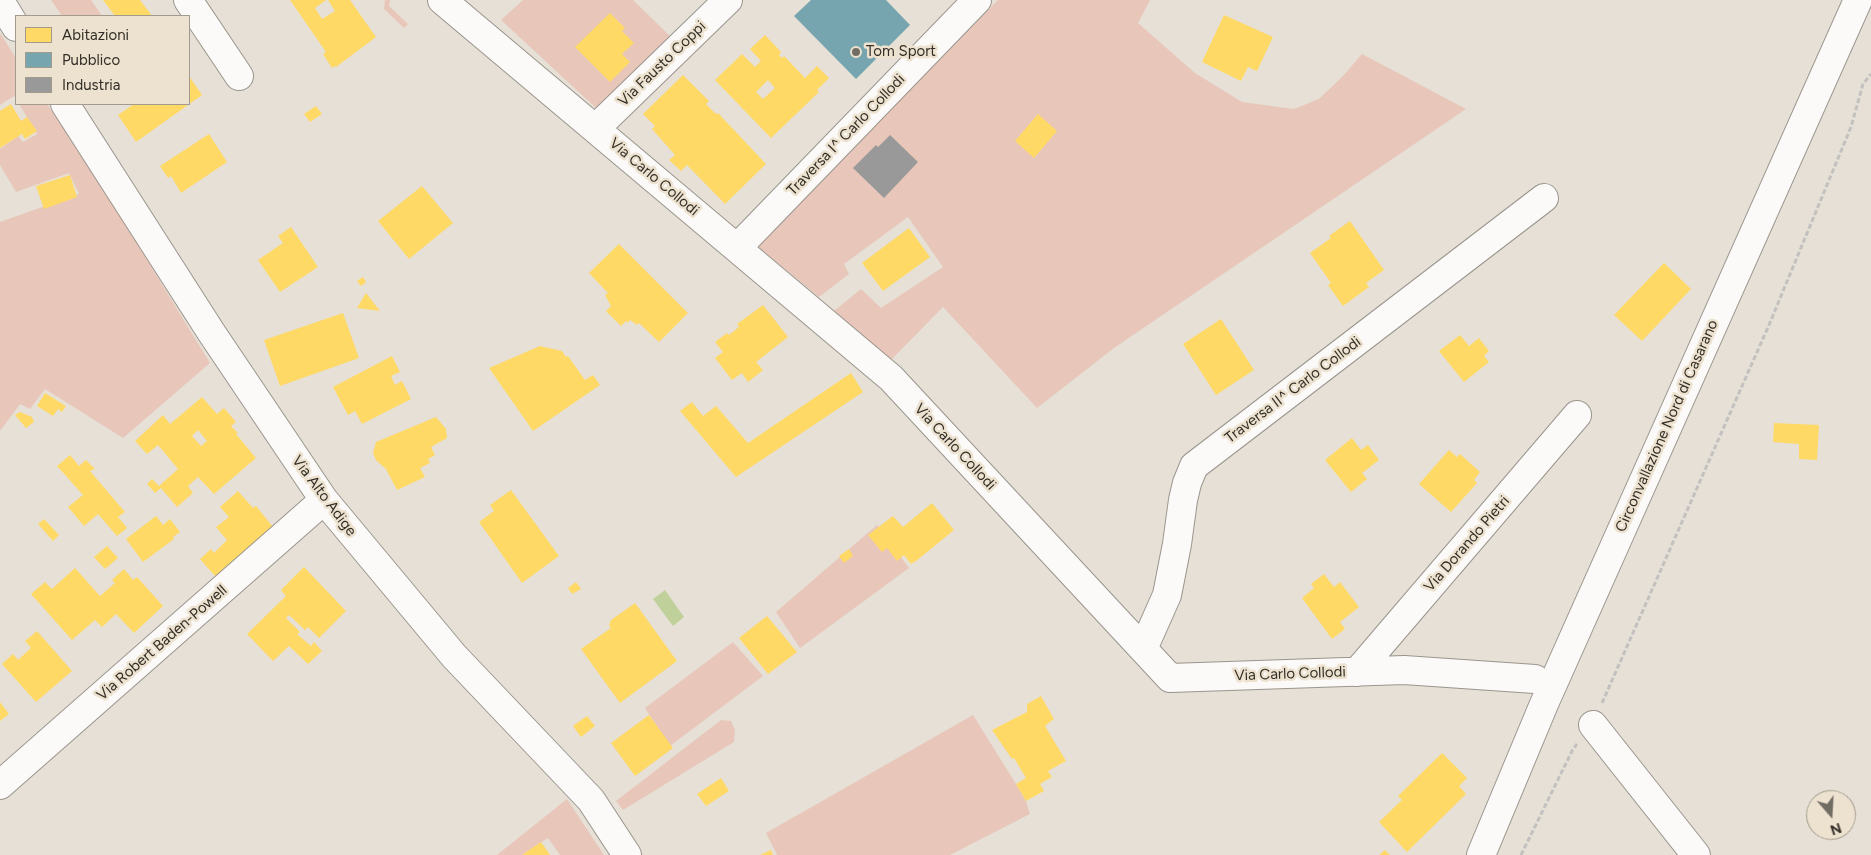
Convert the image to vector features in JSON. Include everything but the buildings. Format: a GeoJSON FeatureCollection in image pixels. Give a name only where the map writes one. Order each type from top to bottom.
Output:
{"type":"FeatureCollection","features":[{"type":"Feature","properties":{"kind":"street"},"geometry":{"type":"LineString","coordinates":[[188,0],[240,76]]}},
{"type":"Feature","properties":{"kind":"street","name":"Via Carlo Collodi"},"geometry":{"type":"LineString","coordinates":[[442,0],[891,378],[1170,678],[1404,670],[1535,679]]}},
{"type":"Feature","properties":{"kind":"street","name":"Via Fausto Coppi"},"geometry":{"type":"LineString","coordinates":[[596,128],[728,0]]}},
{"type":"Feature","properties":{"kind":"street","name":"Traversa I^ Carlo Collodi"},"geometry":{"type":"LineString","coordinates":[[737,248],[977,0]]}},
{"type":"Feature","properties":{"kind":"street","name":"Circonvallazione Nord di Casarano"},"geometry":{"type":"LineString","coordinates":[[1481,855],[1548,695],[1858,0]]}},
{"type":"Feature","properties":{"kind":"street"},"geometry":{"type":"LineString","coordinates":[[0,1],[15,25]]}},
{"type":"Feature","properties":{"kind":"street","name":"Via Alto Adige"},"geometry":{"type":"LineString","coordinates":[[66,105],[211,332],[324,500],[454,656],[591,800],[626,855]]}},
{"type":"Feature","properties":{"kind":"street","name":"Traversa II^ Carlo Collodi"},"geometry":{"type":"LineString","coordinates":[[1143,649],[1167,595],[1186,483],[1194,466],[1544,198]]}},
{"type":"Feature","properties":{"kind":"street","name":"Via Dorando Pietri"},"geometry":{"type":"LineString","coordinates":[[1357,672],[1576,416]]}},
{"type":"Feature","properties":{"kind":"street","name":"Via Robert Baden-Powell"},"geometry":{"type":"LineString","coordinates":[[0,785],[324,500]]}},
{"type":"Feature","properties":{"kind":"street"},"geometry":{"type":"LineString","coordinates":[[1593,725],[1696,855]]}},
{"type":"Feature","properties":{"kind":"path"},"geometry":{"type":"LineString","coordinates":[[1521,855],[1572,749],[1593,725],[1769,324],[1851,128],[1863,84],[1871,74]]}},
{"type":"Feature","properties":{"kind":"shaded area"},"geometry":{"type":"Polygon","coordinates":[[[51,0],[91,0],[101,15],[61,15],[51,0]]]}},
{"type":"Feature","properties":{"kind":"shaded area"},"geometry":{"type":"Polygon","coordinates":[[[385,0],[390,0],[389,6],[408,24],[404,28],[384,9],[385,0]]]}},
{"type":"Feature","properties":{"kind":"shaded area"},"geometry":{"type":"Polygon","coordinates":[[[523,0],[633,0],[671,37],[596,108],[501,20],[523,0]]]}},
{"type":"Feature","properties":{"kind":"shaded area"},"geometry":{"type":"Polygon","coordinates":[[[998,0],[1150,0],[1138,23],[1195,73],[1242,102],[1294,109],[1319,99],[1362,54],[1466,109],[1114,348],[1037,408],[943,307],[890,361],[834,311],[861,289],[881,308],[943,267],[908,217],[844,264],[849,274],[819,297],[750,240],[890,108],[998,0]]]}},
{"type":"Feature","properties":{"kind":"shaded area"},"geometry":{"type":"Polygon","coordinates":[[[0,33],[15,56],[15,98],[14,96],[0,105],[0,33]]]}},
{"type":"Feature","properties":{"kind":"shaded area"},"geometry":{"type":"Polygon","coordinates":[[[20,105],[48,105],[103,188],[210,363],[123,438],[45,389],[30,409],[20,404],[0,431],[0,222],[79,194],[69,173],[16,192],[0,165],[0,149],[18,136],[23,142],[37,134],[20,105]]]}},
{"type":"Feature","properties":{"kind":"shaded area"},"geometry":{"type":"Polygon","coordinates":[[[877,525],[909,568],[800,648],[776,612],[877,525]]]}},
{"type":"Feature","properties":{"kind":"shaded area"},"geometry":{"type":"Polygon","coordinates":[[[665,590],[684,617],[673,626],[653,599],[665,590]]]}},
{"type":"Feature","properties":{"kind":"shaded area"},"geometry":{"type":"Polygon","coordinates":[[[733,642],[763,676],[670,746],[645,708],[733,642]]]}},
{"type":"Feature","properties":{"kind":"shaded area"},"geometry":{"type":"Polygon","coordinates":[[[973,715],[1026,801],[1030,814],[950,855],[777,855],[766,833],[973,715]]]}},
{"type":"Feature","properties":{"kind":"shaded area"},"geometry":{"type":"Polygon","coordinates":[[[721,720],[731,721],[735,730],[734,742],[623,810],[616,801],[721,720]]]}},
{"type":"Feature","properties":{"kind":"shaded area"},"geometry":{"type":"Polygon","coordinates":[[[567,799],[604,855],[560,855],[548,838],[522,855],[497,855],[567,799]]]}},
{"type":"Feature","properties":{"kind":"place","name":"Tom Sport"},"geometry":{"type":"Point","coordinates":[856,52]}}]}
